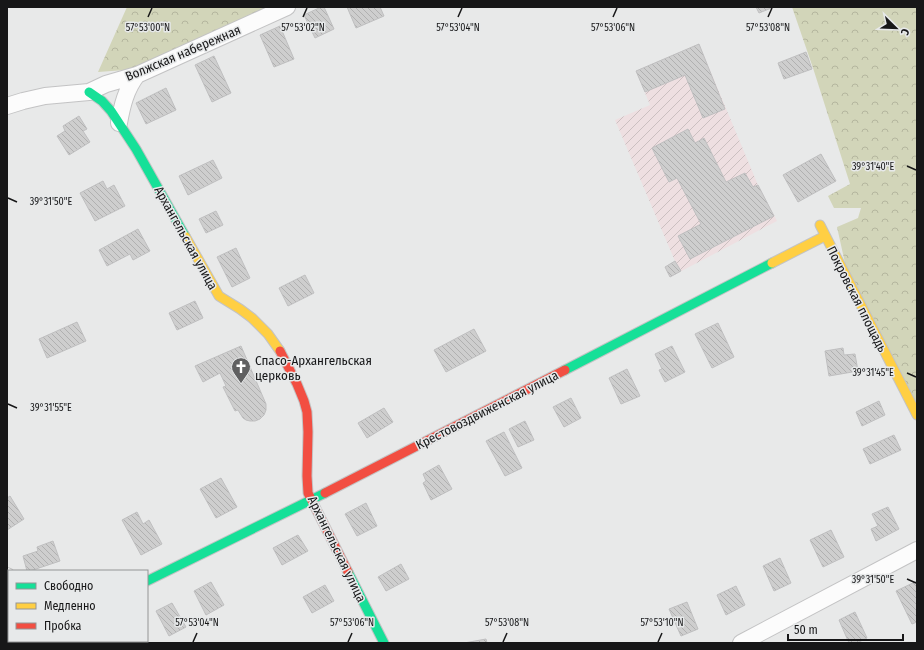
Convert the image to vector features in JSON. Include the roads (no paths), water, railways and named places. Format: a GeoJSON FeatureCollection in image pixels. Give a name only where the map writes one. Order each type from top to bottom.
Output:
{"type":"FeatureCollection","features":[{"type":"Feature","properties":{"kind":"street","name":"Волжская набережная"},"geometry":{"type":"LineString","coordinates":[[7,106],[45,96],[89,92],[106,84],[137,75],[287,7]]}},
{"type":"Feature","properties":{"kind":"street"},"geometry":{"type":"LineString","coordinates":[[119,123],[121,109],[125,98],[132,81],[137,75]]}},
{"type":"Feature","properties":{"kind":"street","name":"Архангельская улица"},"geometry":{"type":"LineString","coordinates":[[89,92],[102,101],[111,110],[136,149],[219,296],[253,318],[271,338],[285,360],[306,408],[309,442],[308,493],[384,643]]}},
{"type":"Feature","properties":{"kind":"street","name":"Покровская площадь"},"geometry":{"type":"LineString","coordinates":[[820,225],[917,415]]}},
{"type":"Feature","properties":{"kind":"street","name":"Крестовоздвиженская улица"},"geometry":{"type":"LineString","coordinates":[[148,581],[312,500],[825,236]]}},
{"type":"Feature","properties":{"kind":"street"},"geometry":{"type":"LineString","coordinates":[[741,643],[917,550]]}},
{"type":"Feature","properties":{"kind":"place","name":"Спасо-Архангельская церковь"},"geometry":{"type":"Point","coordinates":[241,384]}}]}
